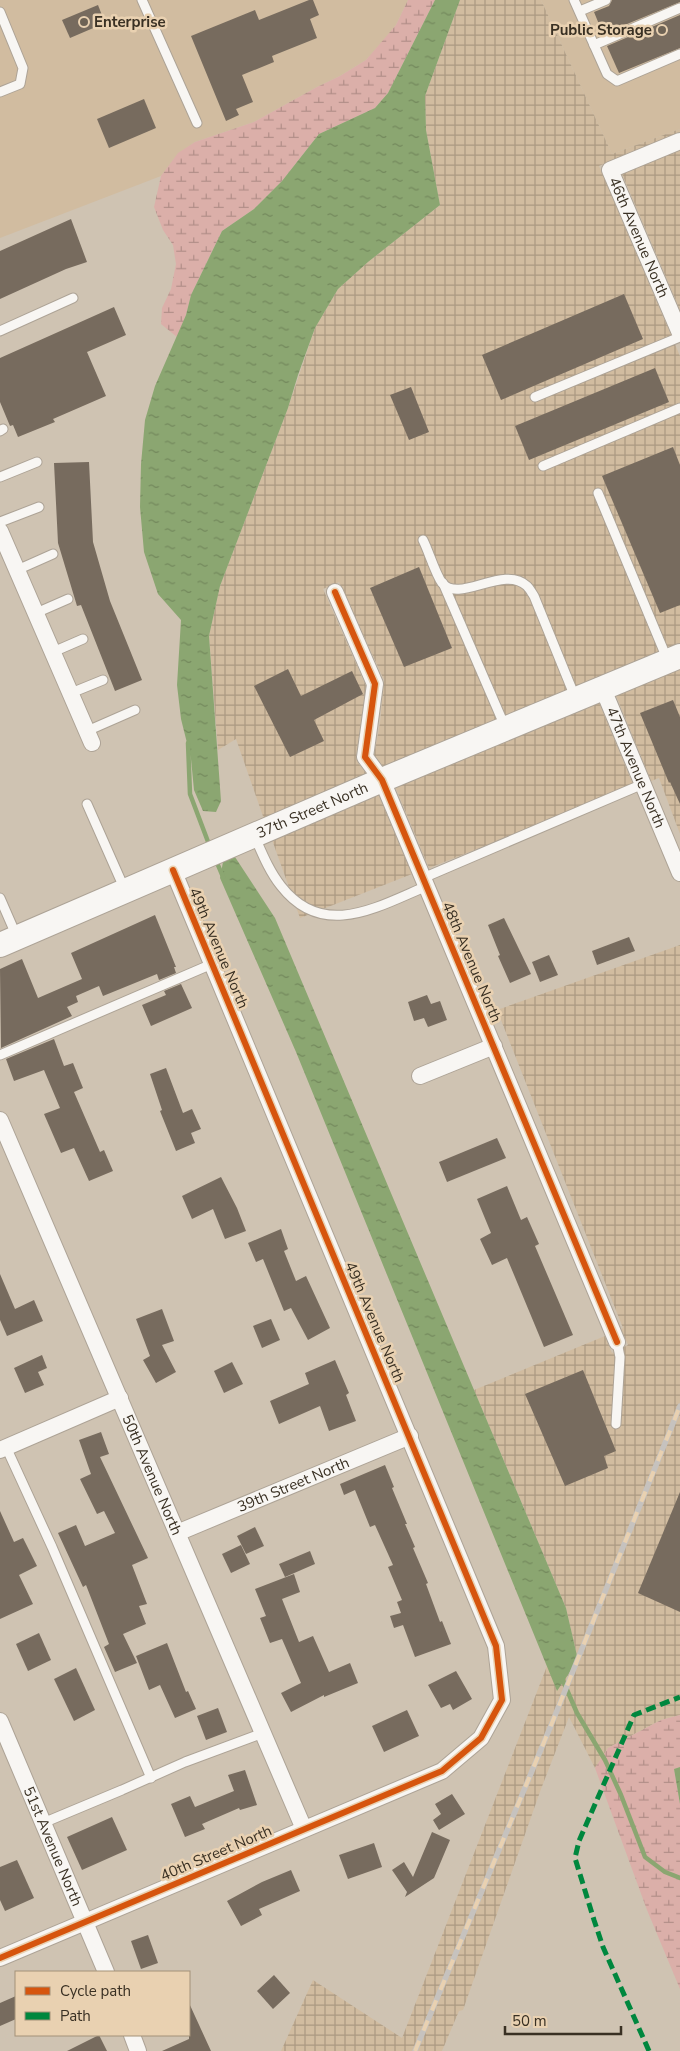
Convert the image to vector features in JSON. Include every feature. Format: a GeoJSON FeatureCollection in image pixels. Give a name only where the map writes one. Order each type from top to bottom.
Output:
{"type":"FeatureCollection","features":[{"type":"Feature","properties":{"kind":"street","name":"46th Avenue North"},"geometry":{"type":"LineString","coordinates":[[680,141],[610,170],[680,333]]}},
{"type":"Feature","properties":{"kind":"street"},"geometry":{"type":"LineString","coordinates":[[0,531],[90,737]]}},
{"type":"Feature","properties":{"kind":"street","name":"48th Avenue North"},"geometry":{"type":"LineString","coordinates":[[335,592],[376,684],[365,757],[382,780],[617,1342]]}},
{"type":"Feature","properties":{"kind":"street","name":"37th Street North"},"geometry":{"type":"LineString","coordinates":[[8,941],[382,780],[674,659]]}},
{"type":"Feature","properties":{"kind":"street","name":"47th Avenue North"},"geometry":{"type":"LineString","coordinates":[[603,689],[680,873]]}},
{"type":"Feature","properties":{"kind":"street","name":"49th Avenue North"},"geometry":{"type":"LineString","coordinates":[[180,867],[212,964],[496,1646],[502,1700],[481,1738],[442,1771]]}},
{"type":"Feature","properties":{"kind":"street"},"geometry":{"type":"LineString","coordinates":[[420,1076],[494,1046]]}},
{"type":"Feature","properties":{"kind":"street","name":"50th Avenue North"},"geometry":{"type":"LineString","coordinates":[[0,1120],[304,1829]]}},
{"type":"Feature","properties":{"kind":"street"},"geometry":{"type":"LineString","coordinates":[[3,1448],[120,1398]]}},
{"type":"Feature","properties":{"kind":"street","name":"39th Street North"},"geometry":{"type":"LineString","coordinates":[[178,1533],[410,1436]]}},
{"type":"Feature","properties":{"kind":"street","name":"51st Avenue North"},"geometry":{"type":"LineString","coordinates":[[0,1721],[106,1971]]}},
{"type":"Feature","properties":{"kind":"street","name":"40th Street North"},"geometry":{"type":"LineString","coordinates":[[0,1958],[442,1771]]}},
{"type":"Feature","properties":{"kind":"street"},"geometry":{"type":"LineString","coordinates":[[132,2036],[138,2051]]}},
{"type":"Feature","properties":{"kind":"lane"},"geometry":{"type":"LineString","coordinates":[[142,0],[197,123]]}},
{"type":"Feature","properties":{"kind":"lane"},"geometry":{"type":"LineString","coordinates":[[574,0],[607,74],[617,80],[680,54]]}},
{"type":"Feature","properties":{"kind":"lane"},"geometry":{"type":"LineString","coordinates":[[580,11],[606,0]]}},
{"type":"Feature","properties":{"kind":"lane"},"geometry":{"type":"LineString","coordinates":[[594,45],[680,8]]}},
{"type":"Feature","properties":{"kind":"lane"},"geometry":{"type":"LineString","coordinates":[[0,12],[23,68],[20,84],[0,92]]}},
{"type":"Feature","properties":{"kind":"lane"},"geometry":{"type":"LineString","coordinates":[[0,331],[73,298]]}},
{"type":"Feature","properties":{"kind":"lane"},"geometry":{"type":"LineString","coordinates":[[535,397],[680,337]]}},
{"type":"Feature","properties":{"kind":"lane"},"geometry":{"type":"LineString","coordinates":[[543,466],[680,408]]}},
{"type":"Feature","properties":{"kind":"lane"},"geometry":{"type":"LineString","coordinates":[[0,477],[37,462]]}},
{"type":"Feature","properties":{"kind":"lane"},"geometry":{"type":"LineString","coordinates":[[598,493],[674,659]]}},
{"type":"Feature","properties":{"kind":"lane"},"geometry":{"type":"LineString","coordinates":[[0,522],[39,507]]}},
{"type":"Feature","properties":{"kind":"lane"},"geometry":{"type":"LineString","coordinates":[[423,540],[506,729]]}},
{"type":"Feature","properties":{"kind":"lane"},"geometry":{"type":"LineString","coordinates":[[17,570],[54,554]]}},
{"type":"Feature","properties":{"kind":"lane"},"geometry":{"type":"LineString","coordinates":[[443,583],[450,588],[460,589],[497,580],[519,581],[527,586],[534,596],[576,700]]}},
{"type":"Feature","properties":{"kind":"lane"},"geometry":{"type":"LineString","coordinates":[[36,613],[68,599]]}},
{"type":"Feature","properties":{"kind":"lane"},"geometry":{"type":"LineString","coordinates":[[53,652],[83,639]]}},
{"type":"Feature","properties":{"kind":"lane"},"geometry":{"type":"LineString","coordinates":[[71,693],[103,680]]}},
{"type":"Feature","properties":{"kind":"lane"},"geometry":{"type":"LineString","coordinates":[[90,737],[135,710]]}},
{"type":"Feature","properties":{"kind":"lane"},"geometry":{"type":"LineString","coordinates":[[246,838],[280,885],[300,906],[314,913],[349,916],[371,910],[425,882],[643,784]]}},
{"type":"Feature","properties":{"kind":"lane"},"geometry":{"type":"LineString","coordinates":[[87,804],[125,891]]}},
{"type":"Feature","properties":{"kind":"lane"},"geometry":{"type":"LineString","coordinates":[[0,898],[8,941]]}},
{"type":"Feature","properties":{"kind":"lane"},"geometry":{"type":"LineString","coordinates":[[0,1055],[212,964]]}},
{"type":"Feature","properties":{"kind":"lane"},"geometry":{"type":"LineString","coordinates":[[616,1424],[620,1357],[617,1342]]}},
{"type":"Feature","properties":{"kind":"lane"},"geometry":{"type":"LineString","coordinates":[[3,1448],[52,1547],[150,1778]]}},
{"type":"Feature","properties":{"kind":"lane"},"geometry":{"type":"LineString","coordinates":[[43,1823],[185,1762],[263,1733]]}},
{"type":"Feature","properties":{"kind":"shaded area"},"geometry":{"type":"Polygon","coordinates":[[[0,0],[408,0],[396,25],[386,38],[366,60],[340,76],[254,122],[195,142],[178,154],[161,176],[0,238],[0,0]]]}},
{"type":"Feature","properties":{"kind":"shaded area"},"geometry":{"type":"Polygon","coordinates":[[[460,0],[541,0],[612,154],[680,129],[680,132],[599,166],[680,356],[680,647],[386,770],[374,755],[380,723],[384,680],[339,582],[323,589],[366,686],[356,757],[358,763],[369,777],[265,822],[236,739],[218,750],[209,636],[220,586],[288,408],[315,328],[338,289],[368,262],[440,205],[426,130],[425,96],[460,0]]]}},
{"type":"Feature","properties":{"kind":"shaded area"},"geometry":{"type":"Polygon","coordinates":[[[541,0],[680,0],[680,129],[612,154],[541,0]]]}},
{"type":"Feature","properties":{"kind":"shaded area"},"geometry":{"type":"Polygon","coordinates":[[[680,150],[680,310],[622,174],[680,150]]]}},
{"type":"Feature","properties":{"kind":"shaded area"},"geometry":{"type":"Polygon","coordinates":[[[680,665],[680,834],[659,778],[651,781],[615,693],[680,665]]]}},
{"type":"Feature","properties":{"kind":"shaded area"},"geometry":{"type":"Polygon","coordinates":[[[598,700],[634,787],[429,868],[394,784],[598,700]]]}},
{"type":"Feature","properties":{"kind":"shaded area"},"geometry":{"type":"Polygon","coordinates":[[[377,791],[412,874],[300,918],[271,837],[377,791]]]}},
{"type":"Feature","properties":{"kind":"shaded area"},"geometry":{"type":"Polygon","coordinates":[[[680,945],[680,1715],[661,1720],[608,1748],[595,1768],[569,1717],[541,1789],[463,2010],[459,2011],[442,2051],[281,2051],[313,1980],[402,2038],[547,1666],[557,1690],[578,1660],[566,1608],[474,1390],[605,1336],[612,1353],[628,1345],[621,1329],[623,1328],[497,1010],[680,945]]]}},
{"type":"Feature","properties":{"kind":"green space"},"geometry":{"type":"Polygon","coordinates":[[[408,0],[435,0],[388,93],[375,108],[319,134],[282,181],[254,209],[222,231],[191,295],[186,315],[177,337],[161,324],[162,308],[171,289],[176,264],[173,245],[163,230],[154,207],[161,176],[178,153],[195,142],[254,122],[366,60],[396,25],[408,0]]]}},
{"type":"Feature","properties":{"kind":"green space"},"geometry":{"type":"Polygon","coordinates":[[[680,1715],[680,1767],[674,1769],[680,1804],[680,1989],[647,1910],[595,1768],[608,1748],[661,1720],[680,1715]]]}},
{"type":"Feature","properties":{"kind":"water"},"geometry":{"type":"Polygon","coordinates":[[[435,0],[460,0],[425,96],[426,130],[440,205],[368,262],[338,289],[315,328],[288,408],[220,586],[209,636],[221,801],[216,812],[203,811],[194,790],[191,759],[181,719],[177,685],[181,620],[158,594],[144,552],[140,507],[145,420],[155,386],[186,315],[191,295],[222,231],[254,209],[282,181],[319,134],[375,108],[388,93],[435,0]]]}},
{"type":"Feature","properties":{"kind":"water"},"geometry":{"type":"Polygon","coordinates":[[[235,857],[275,918],[566,1608],[578,1660],[557,1691],[296,1052],[220,878],[223,862],[235,857]]]}},
{"type":"Feature","properties":{"kind":"water"},"geometry":{"type":"Polygon","coordinates":[[[680,1767],[680,1804],[674,1769],[680,1767]]]}},
{"type":"Feature","properties":{"kind":"building"},"geometry":{"type":"Polygon","coordinates":[[[313,0],[319,15],[310,19],[317,38],[272,56],[274,62],[242,75],[253,102],[236,109],[239,115],[226,121],[191,36],[255,10],[259,20],[313,0]]]}},
{"type":"Feature","properties":{"kind":"building","name":"Public Storage"},"geometry":{"type":"Polygon","coordinates":[[[612,0],[680,0],[680,2],[603,34],[594,12],[609,6],[612,0]]]}},
{"type":"Feature","properties":{"kind":"building","name":"Enterprise"},"geometry":{"type":"Polygon","coordinates":[[[98,5],[105,23],[70,38],[62,20],[98,5]]]}},
{"type":"Feature","properties":{"kind":"building","name":"Public Storage"},"geometry":{"type":"Polygon","coordinates":[[[680,15],[680,48],[619,73],[607,46],[680,15]]]}},
{"type":"Feature","properties":{"kind":"building"},"geometry":{"type":"Polygon","coordinates":[[[144,99],[156,128],[109,148],[97,119],[144,99]]]}},
{"type":"Feature","properties":{"kind":"building"},"geometry":{"type":"Polygon","coordinates":[[[71,219],[87,262],[66,269],[0,299],[0,251],[71,219]]]}},
{"type":"Feature","properties":{"kind":"building"},"geometry":{"type":"Polygon","coordinates":[[[624,294],[643,339],[501,400],[482,355],[624,294]]]}},
{"type":"Feature","properties":{"kind":"building"},"geometry":{"type":"Polygon","coordinates":[[[114,307],[126,335],[87,352],[106,396],[53,419],[55,422],[18,437],[13,425],[10,426],[0,402],[0,358],[114,307]]]}},
{"type":"Feature","properties":{"kind":"building"},"geometry":{"type":"Polygon","coordinates":[[[655,368],[669,402],[529,460],[515,426],[655,368]]]}},
{"type":"Feature","properties":{"kind":"building"},"geometry":{"type":"Polygon","coordinates":[[[411,387],[429,432],[409,440],[390,395],[411,387]]]}},
{"type":"Feature","properties":{"kind":"building"},"geometry":{"type":"Polygon","coordinates":[[[673,447],[680,465],[680,605],[660,613],[602,476],[673,447]]]}},
{"type":"Feature","properties":{"kind":"building"},"geometry":{"type":"Polygon","coordinates":[[[89,462],[93,542],[110,601],[142,680],[115,691],[81,605],[77,606],[58,543],[54,463],[89,462]]]}},
{"type":"Feature","properties":{"kind":"building"},"geometry":{"type":"Polygon","coordinates":[[[419,567],[452,648],[404,667],[370,588],[419,567]]]}},
{"type":"Feature","properties":{"kind":"building"},"geometry":{"type":"Polygon","coordinates":[[[288,669],[301,696],[352,671],[363,694],[314,720],[324,741],[290,757],[254,686],[288,669]]]}},
{"type":"Feature","properties":{"kind":"building"},"geometry":{"type":"Polygon","coordinates":[[[673,700],[680,717],[680,804],[669,783],[640,713],[673,700]]]}},
{"type":"Feature","properties":{"kind":"building"},"geometry":{"type":"Polygon","coordinates":[[[155,915],[176,967],[174,967],[176,973],[159,980],[157,974],[103,996],[99,986],[76,996],[78,1002],[67,1007],[72,1016],[1,1048],[0,969],[22,959],[38,998],[82,979],[71,953],[155,915]]]}},
{"type":"Feature","properties":{"kind":"building"},"geometry":{"type":"Polygon","coordinates":[[[504,918],[531,974],[510,983],[498,956],[500,955],[488,925],[504,918]]]}},
{"type":"Feature","properties":{"kind":"building"},"geometry":{"type":"Polygon","coordinates":[[[629,937],[635,951],[597,965],[592,951],[629,937]]]}},
{"type":"Feature","properties":{"kind":"building"},"geometry":{"type":"Polygon","coordinates":[[[549,955],[558,975],[540,982],[532,962],[549,955]]]}},
{"type":"Feature","properties":{"kind":"building"},"geometry":{"type":"Polygon","coordinates":[[[181,984],[192,1008],[151,1026],[142,1005],[166,995],[164,991],[181,984]]]}},
{"type":"Feature","properties":{"kind":"building"},"geometry":{"type":"Polygon","coordinates":[[[427,995],[431,1004],[440,1001],[447,1020],[428,1027],[424,1018],[414,1021],[408,1002],[427,995]]]}},
{"type":"Feature","properties":{"kind":"building"},"geometry":{"type":"Polygon","coordinates":[[[54,1039],[64,1066],[73,1063],[83,1088],[74,1092],[100,1152],[104,1150],[113,1171],[89,1181],[74,1148],[61,1153],[44,1114],[60,1108],[44,1070],[14,1081],[6,1059],[54,1039]]]}},
{"type":"Feature","properties":{"kind":"building"},"geometry":{"type":"Polygon","coordinates":[[[166,1068],[183,1113],[192,1109],[201,1129],[191,1133],[195,1143],[176,1151],[160,1111],[162,1110],[150,1074],[166,1068]]]}},
{"type":"Feature","properties":{"kind":"building"},"geometry":{"type":"Polygon","coordinates":[[[497,1138],[506,1158],[447,1182],[439,1162],[497,1138]]]}},
{"type":"Feature","properties":{"kind":"building"},"geometry":{"type":"Polygon","coordinates":[[[221,1177],[246,1231],[225,1239],[213,1209],[192,1219],[182,1196],[221,1177]]]}},
{"type":"Feature","properties":{"kind":"building"},"geometry":{"type":"Polygon","coordinates":[[[507,1186],[521,1220],[527,1217],[539,1244],[535,1246],[573,1335],[544,1347],[507,1258],[492,1265],[480,1239],[491,1233],[477,1199],[507,1186]]]}},
{"type":"Feature","properties":{"kind":"building"},"geometry":{"type":"Polygon","coordinates":[[[281,1229],[288,1249],[284,1251],[296,1281],[306,1276],[330,1328],[308,1340],[291,1308],[284,1311],[263,1259],[256,1262],[248,1243],[281,1229]]]}},
{"type":"Feature","properties":{"kind":"building"},"geometry":{"type":"Polygon","coordinates":[[[0,1274],[15,1309],[34,1300],[43,1321],[7,1336],[0,1320],[0,1274]]]}},
{"type":"Feature","properties":{"kind":"building"},"geometry":{"type":"Polygon","coordinates":[[[162,1309],[174,1341],[162,1345],[176,1372],[156,1383],[143,1360],[150,1356],[136,1319],[162,1309]]]}},
{"type":"Feature","properties":{"kind":"building"},"geometry":{"type":"Polygon","coordinates":[[[271,1319],[280,1340],[262,1348],[253,1326],[271,1319]]]}},
{"type":"Feature","properties":{"kind":"building"},"geometry":{"type":"Polygon","coordinates":[[[42,1355],[47,1368],[38,1372],[44,1385],[25,1393],[14,1368],[42,1355]]]}},
{"type":"Feature","properties":{"kind":"building"},"geometry":{"type":"Polygon","coordinates":[[[335,1360],[349,1393],[346,1395],[356,1421],[329,1431],[320,1406],[279,1424],[270,1401],[309,1384],[305,1373],[335,1360]]]}},
{"type":"Feature","properties":{"kind":"building"},"geometry":{"type":"Polygon","coordinates":[[[232,1362],[243,1384],[224,1393],[214,1371],[232,1362]]]}},
{"type":"Feature","properties":{"kind":"building"},"geometry":{"type":"Polygon","coordinates":[[[583,1370],[616,1451],[604,1456],[608,1468],[565,1486],[525,1394],[583,1370]]]}},
{"type":"Feature","properties":{"kind":"building"},"geometry":{"type":"Polygon","coordinates":[[[101,1432],[109,1454],[100,1457],[148,1558],[132,1565],[147,1604],[139,1606],[146,1624],[123,1634],[137,1663],[115,1672],[104,1647],[109,1644],[86,1585],[83,1587],[58,1533],[76,1525],[85,1546],[115,1533],[104,1511],[97,1514],[80,1479],[91,1474],[79,1440],[101,1432]]]}},
{"type":"Feature","properties":{"kind":"building"},"geometry":{"type":"Polygon","coordinates":[[[385,1465],[415,1547],[413,1548],[428,1583],[426,1584],[440,1622],[442,1621],[451,1644],[415,1657],[403,1625],[394,1628],[390,1616],[401,1613],[397,1602],[402,1600],[388,1567],[393,1565],[375,1525],[370,1527],[355,1490],[344,1495],[340,1484],[385,1465]]]}},
{"type":"Feature","properties":{"kind":"building"},"geometry":{"type":"Polygon","coordinates":[[[680,1492],[680,1612],[638,1593],[680,1492]]]}},
{"type":"Feature","properties":{"kind":"building"},"geometry":{"type":"Polygon","coordinates":[[[0,1511],[14,1542],[23,1538],[37,1566],[19,1575],[33,1604],[0,1619],[0,1511]]]}},
{"type":"Feature","properties":{"kind":"building"},"geometry":{"type":"Polygon","coordinates":[[[255,1527],[264,1546],[246,1554],[237,1536],[255,1527]]]}},
{"type":"Feature","properties":{"kind":"building"},"geometry":{"type":"Polygon","coordinates":[[[241,1545],[250,1564],[231,1573],[222,1554],[241,1545]]]}},
{"type":"Feature","properties":{"kind":"building"},"geometry":{"type":"Polygon","coordinates":[[[310,1551],[315,1564],[285,1577],[279,1564],[310,1551]]]}},
{"type":"Feature","properties":{"kind":"building"},"geometry":{"type":"Polygon","coordinates":[[[294,1574],[300,1592],[282,1599],[299,1642],[313,1636],[329,1672],[350,1663],[358,1683],[324,1697],[324,1695],[291,1712],[281,1693],[301,1683],[282,1639],[270,1643],[260,1618],[266,1616],[255,1589],[294,1574]]]}},
{"type":"Feature","properties":{"kind":"building"},"geometry":{"type":"Polygon","coordinates":[[[39,1633],[51,1660],[28,1671],[16,1644],[39,1633]]]}},
{"type":"Feature","properties":{"kind":"building"},"geometry":{"type":"Polygon","coordinates":[[[167,1643],[186,1692],[188,1691],[196,1709],[175,1718],[160,1685],[149,1690],[136,1656],[167,1643]]]}},
{"type":"Feature","properties":{"kind":"building"},"geometry":{"type":"Polygon","coordinates":[[[76,1668],[95,1710],[74,1721],[54,1679],[76,1668]]]}},
{"type":"Feature","properties":{"kind":"building"},"geometry":{"type":"Polygon","coordinates":[[[456,1671],[472,1699],[453,1710],[450,1704],[441,1708],[428,1685],[456,1671]]]}},
{"type":"Feature","properties":{"kind":"building"},"geometry":{"type":"Polygon","coordinates":[[[218,1708],[227,1732],[206,1740],[197,1716],[218,1708]]]}},
{"type":"Feature","properties":{"kind":"building"},"geometry":{"type":"Polygon","coordinates":[[[407,1710],[419,1736],[384,1752],[372,1726],[407,1710]]]}},
{"type":"Feature","properties":{"kind":"building"},"geometry":{"type":"Polygon","coordinates":[[[245,1770],[257,1805],[240,1810],[239,1808],[202,1824],[205,1829],[185,1837],[171,1804],[190,1796],[195,1807],[234,1791],[228,1775],[245,1770]]]}},
{"type":"Feature","properties":{"kind":"building"},"geometry":{"type":"Polygon","coordinates":[[[452,1794],[465,1814],[439,1830],[433,1820],[441,1814],[435,1804],[452,1794]]]}},
{"type":"Feature","properties":{"kind":"building"},"geometry":{"type":"Polygon","coordinates":[[[112,1817],[127,1850],[82,1870],[67,1837],[112,1817]]]}},
{"type":"Feature","properties":{"kind":"building"},"geometry":{"type":"Polygon","coordinates":[[[432,1832],[450,1840],[434,1878],[405,1897],[407,1892],[392,1870],[404,1862],[413,1877],[432,1832]]]}},
{"type":"Feature","properties":{"kind":"building"},"geometry":{"type":"Polygon","coordinates":[[[374,1843],[382,1867],[348,1879],[339,1855],[374,1843]]]}},
{"type":"Feature","properties":{"kind":"building"},"geometry":{"type":"Polygon","coordinates":[[[17,1860],[34,1898],[5,1911],[0,1900],[0,1867],[17,1860]]]}},
{"type":"Feature","properties":{"kind":"building"},"geometry":{"type":"Polygon","coordinates":[[[291,1870],[300,1891],[259,1909],[262,1915],[241,1926],[227,1901],[262,1882],[291,1870]]]}},
{"type":"Feature","properties":{"kind":"building"},"geometry":{"type":"Polygon","coordinates":[[[148,1935],[158,1963],[141,1969],[131,1941],[148,1935]]]}},
{"type":"Feature","properties":{"kind":"building"},"geometry":{"type":"Polygon","coordinates":[[[274,1975],[290,1993],[273,2009],[257,1991],[274,1975]]]}},
{"type":"Feature","properties":{"kind":"building"},"geometry":{"type":"Polygon","coordinates":[[[15,1996],[15,2019],[0,2026],[0,2003],[15,1996]]]}},
{"type":"Feature","properties":{"kind":"building"},"geometry":{"type":"Polygon","coordinates":[[[190,2005],[211,2051],[162,2051],[189,2039],[190,2005]]]}},
{"type":"Feature","properties":{"kind":"building"},"geometry":{"type":"Polygon","coordinates":[[[100,2036],[107,2051],[67,2051],[100,2036]]]}},
{"type":"Feature","properties":{"kind":"waterway"},"geometry":{"type":"LineString","coordinates":[[188,743],[190,794],[210,847]]}},
{"type":"Feature","properties":{"kind":"waterway"},"geometry":{"type":"LineString","coordinates":[[215,858],[223,877]]}},
{"type":"Feature","properties":{"kind":"waterway"},"geometry":{"type":"LineString","coordinates":[[561,1676],[577,1713],[605,1760],[645,1857],[665,1872],[680,1878]]}},
{"type":"Feature","properties":{"kind":"railway"},"geometry":{"type":"LineString","coordinates":[[415,2051],[552,1723],[680,1406]]}},
{"type":"Feature","properties":{"kind":"marked path"},"geometry":{"type":"LineString","coordinates":[[649,2051],[603,1947],[575,1858],[579,1841],[634,1715],[680,1697]]}},
{"type":"Feature","properties":{"kind":"cycle path"},"geometry":{"type":"LineString","coordinates":[[335,592],[375,684],[365,757],[382,780],[617,1342]]}},
{"type":"Feature","properties":{"kind":"cycle path"},"geometry":{"type":"LineString","coordinates":[[0,1958],[442,1771],[481,1738],[502,1700],[496,1646],[173,870]]}},
{"type":"Feature","properties":{"kind":"place","name":"Enterprise"},"geometry":{"type":"Point","coordinates":[84,22]}},
{"type":"Feature","properties":{"kind":"place","name":"Public Storage"},"geometry":{"type":"Point","coordinates":[662,30]}}]}
